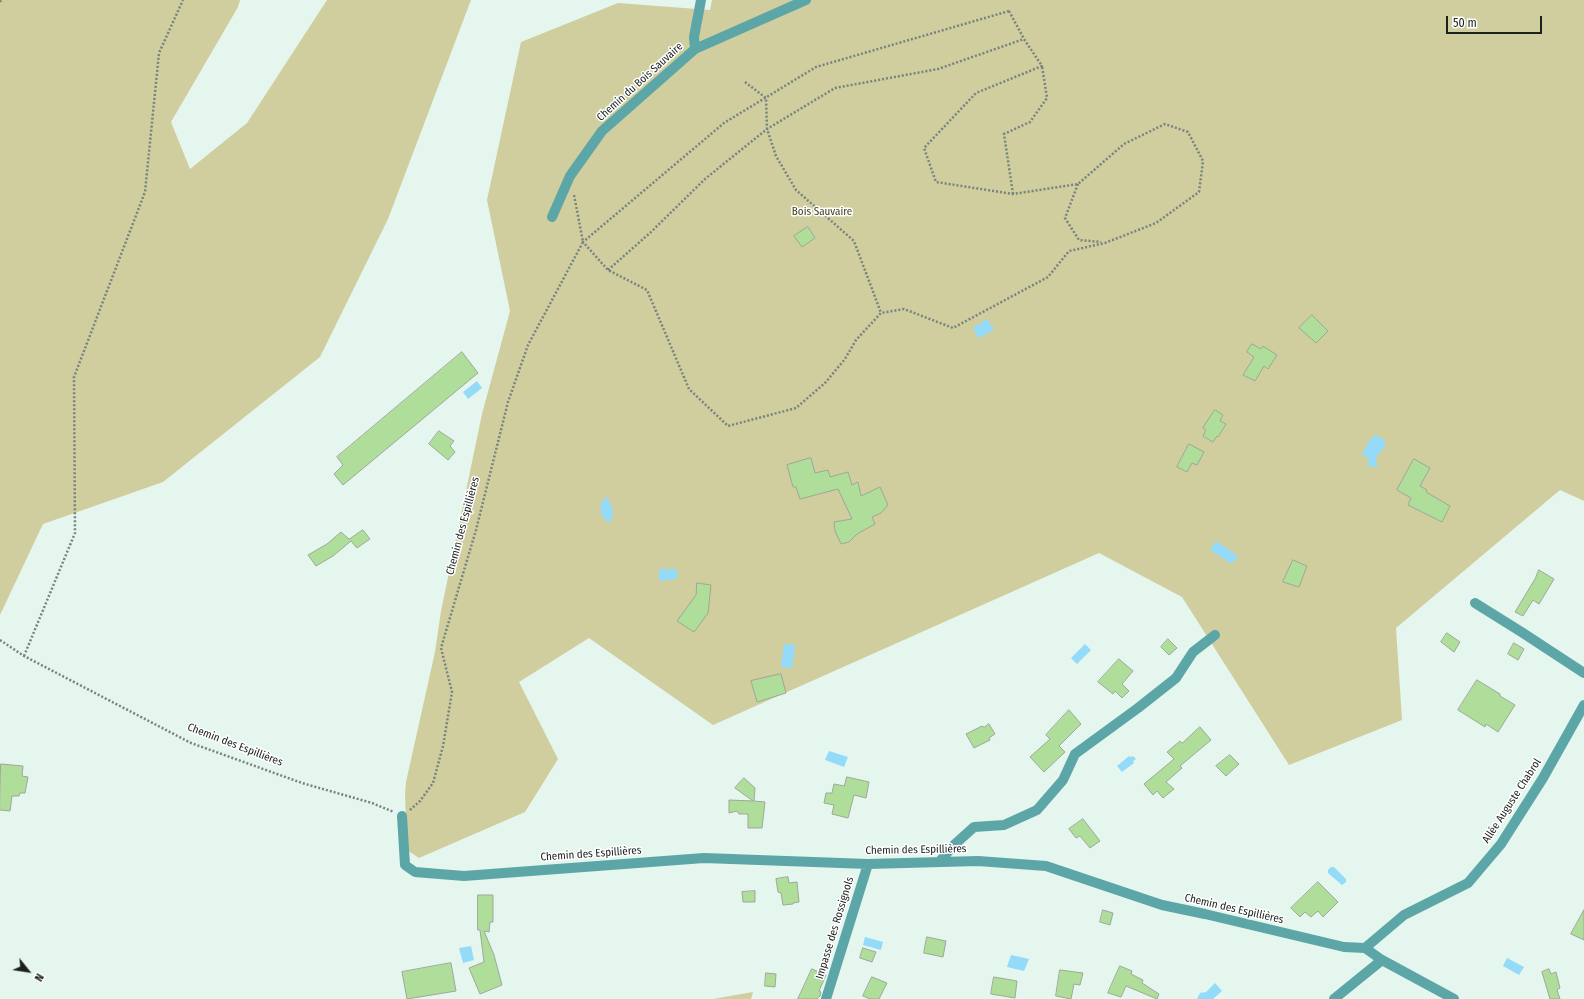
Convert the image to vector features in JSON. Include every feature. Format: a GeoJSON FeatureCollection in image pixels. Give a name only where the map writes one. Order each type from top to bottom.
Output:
{"type":"FeatureCollection","features":[{"type":"Feature","properties":{"kind":"street"},"geometry":{"type":"LineString","coordinates":[[695,49],[694,37],[701,0]]}},
{"type":"Feature","properties":{"kind":"street","name":"Chemin du Bois Sauvaire"},"geometry":{"type":"LineString","coordinates":[[552,217],[570,176],[602,131],[695,49],[806,0]]}},
{"type":"Feature","properties":{"kind":"street"},"geometry":{"type":"LineString","coordinates":[[1475,604],[1524,632],[1584,673]]}},
{"type":"Feature","properties":{"kind":"street"},"geometry":{"type":"LineString","coordinates":[[940,861],[954,845],[974,828],[1004,825],[1036,810],[1063,780],[1075,754],[1176,678],[1193,652],[1215,634]]}},
{"type":"Feature","properties":{"kind":"street","name":"Allée Auguste Chabrol"},"geometry":{"type":"LineString","coordinates":[[1365,948],[1404,915],[1468,883],[1502,844],[1543,778],[1584,705]]}},
{"type":"Feature","properties":{"kind":"street","name":"Chemin des Espillières"},"geometry":{"type":"LineString","coordinates":[[402,816],[405,865],[415,872],[464,876],[704,858],[868,864],[978,861],[1046,866],[1162,905],[1344,947],[1365,948]]}},
{"type":"Feature","properties":{"kind":"street","name":"Impasse des Rossignols"},"geometry":{"type":"LineString","coordinates":[[826,999],[868,864]]}},
{"type":"Feature","properties":{"kind":"street"},"geometry":{"type":"LineString","coordinates":[[1365,948],[1382,960],[1454,999]]}},
{"type":"Feature","properties":{"kind":"street"},"geometry":{"type":"LineString","coordinates":[[1334,999],[1382,960]]}},
{"type":"Feature","properties":{"kind":"path"},"geometry":{"type":"LineString","coordinates":[[24,656],[75,533],[74,377],[145,192],[159,53],[184,0]]}},
{"type":"Feature","properties":{"kind":"path"},"geometry":{"type":"LineString","coordinates":[[583,242],[724,123],[816,67],[1009,11],[1024,39],[1042,66],[1047,98],[1030,122],[1004,134],[1013,194]]}},
{"type":"Feature","properties":{"kind":"path"},"geometry":{"type":"LineString","coordinates":[[608,270],[651,232],[705,179],[767,129],[835,88],[938,69],[1024,39]]}},
{"type":"Feature","properties":{"kind":"path"},"geometry":{"type":"LineString","coordinates":[[1042,66],[976,92],[924,148],[936,182],[1013,194],[1078,184]]}},
{"type":"Feature","properties":{"kind":"path"},"geometry":{"type":"LineString","coordinates":[[745,82],[766,98]]}},
{"type":"Feature","properties":{"kind":"path"},"geometry":{"type":"LineString","coordinates":[[766,98],[767,129],[776,156],[796,190],[854,241],[881,313]]}},
{"type":"Feature","properties":{"kind":"path"},"geometry":{"type":"LineString","coordinates":[[570,176],[583,242],[608,270],[647,290],[689,389],[728,426],[796,408],[825,383],[845,359],[856,340],[881,313],[904,309],[953,328],[1048,277],[1069,251],[1105,243],[1156,223],[1199,192],[1204,160],[1188,132],[1165,124],[1124,144],[1078,184],[1065,218],[1079,240],[1105,243]]}},
{"type":"Feature","properties":{"kind":"path","name":"Chemin des Espillières"},"geometry":{"type":"LineString","coordinates":[[0,640],[24,656],[191,743],[302,783],[372,803],[402,816],[420,801],[432,783],[443,746],[452,692],[440,648],[476,530],[508,402],[528,345],[583,242]]}},
{"type":"Feature","properties":{"kind":"green space"},"geometry":{"type":"Polygon","coordinates":[[[0,0],[240,0],[238,7],[171,122],[190,169],[247,123],[327,0],[471,0],[388,219],[320,357],[163,482],[43,524],[0,615],[0,0]]]}},
{"type":"Feature","properties":{"kind":"green space","name":"Bois Sauvaire"},"geometry":{"type":"Polygon","coordinates":[[[712,0],[1584,0],[1584,501],[1560,490],[1396,628],[1402,720],[1289,765],[1182,597],[1099,553],[713,725],[589,638],[519,682],[558,759],[525,812],[419,858],[407,850],[406,782],[435,652],[441,611],[482,414],[510,311],[487,200],[521,42],[618,3],[710,10],[712,0]]]}},
{"type":"Feature","properties":{"kind":"green space"},"geometry":{"type":"Polygon","coordinates":[[[753,992],[751,999],[713,999],[753,992]]]}},
{"type":"Feature","properties":{"kind":"water"},"geometry":{"type":"Polygon","coordinates":[[[987,319],[994,330],[978,338],[973,328],[987,319]]]}},
{"type":"Feature","properties":{"kind":"water"},"geometry":{"type":"Polygon","coordinates":[[[477,381],[482,388],[468,399],[463,392],[477,381]]]}},
{"type":"Feature","properties":{"kind":"water"},"geometry":{"type":"Polygon","coordinates":[[[1375,435],[1382,438],[1386,444],[1376,459],[1378,466],[1368,467],[1369,459],[1362,454],[1370,440],[1375,435]]]}},
{"type":"Feature","properties":{"kind":"water"},"geometry":{"type":"Polygon","coordinates":[[[605,497],[611,504],[613,511],[612,520],[608,522],[602,516],[601,511],[601,505],[605,497]]]}},
{"type":"Feature","properties":{"kind":"water"},"geometry":{"type":"Polygon","coordinates":[[[1216,541],[1238,556],[1232,564],[1210,550],[1216,541]]]}},
{"type":"Feature","properties":{"kind":"water"},"geometry":{"type":"Polygon","coordinates":[[[659,569],[677,569],[677,579],[659,581],[659,569]]]}},
{"type":"Feature","properties":{"kind":"water"},"geometry":{"type":"Polygon","coordinates":[[[784,644],[795,646],[792,668],[781,667],[784,644]]]}},
{"type":"Feature","properties":{"kind":"water"},"geometry":{"type":"Polygon","coordinates":[[[1085,644],[1091,650],[1077,664],[1071,658],[1085,644]]]}},
{"type":"Feature","properties":{"kind":"water"},"geometry":{"type":"Polygon","coordinates":[[[829,751],[848,757],[844,767],[825,760],[829,751]]]}},
{"type":"Feature","properties":{"kind":"water"},"geometry":{"type":"Polygon","coordinates":[[[1129,756],[1133,756],[1136,759],[1133,761],[1134,763],[1122,772],[1117,766],[1129,756]]]}},
{"type":"Feature","properties":{"kind":"water"},"geometry":{"type":"Polygon","coordinates":[[[1331,867],[1334,867],[1346,879],[1346,882],[1342,885],[1328,873],[1328,870],[1331,867]]]}},
{"type":"Feature","properties":{"kind":"water"},"geometry":{"type":"Polygon","coordinates":[[[865,937],[883,942],[881,950],[863,945],[865,937]]]}},
{"type":"Feature","properties":{"kind":"water"},"geometry":{"type":"Polygon","coordinates":[[[471,946],[474,960],[463,963],[459,948],[471,946]]]}},
{"type":"Feature","properties":{"kind":"water"},"geometry":{"type":"Polygon","coordinates":[[[1011,955],[1029,959],[1024,971],[1007,967],[1011,955]]]}},
{"type":"Feature","properties":{"kind":"water"},"geometry":{"type":"Polygon","coordinates":[[[1507,958],[1524,967],[1519,975],[1503,966],[1507,958]]]}},
{"type":"Feature","properties":{"kind":"water"},"geometry":{"type":"Polygon","coordinates":[[[1215,983],[1222,991],[1213,999],[1197,999],[1200,993],[1206,992],[1215,983]]]}},
{"type":"Feature","properties":{"kind":"building"},"geometry":{"type":"Polygon","coordinates":[[[808,227],[815,238],[802,247],[794,236],[808,227]]]}},
{"type":"Feature","properties":{"kind":"building"},"geometry":{"type":"Polygon","coordinates":[[[1312,315],[1328,331],[1316,343],[1299,328],[1312,315]]]}},
{"type":"Feature","properties":{"kind":"building"},"geometry":{"type":"Polygon","coordinates":[[[1252,344],[1261,349],[1263,346],[1277,355],[1268,369],[1264,366],[1255,381],[1243,375],[1254,357],[1247,352],[1252,344]]]}},
{"type":"Feature","properties":{"kind":"building"},"geometry":{"type":"Polygon","coordinates":[[[462,352],[478,373],[343,485],[334,474],[343,465],[337,457],[462,352]]]}},
{"type":"Feature","properties":{"kind":"building"},"geometry":{"type":"Polygon","coordinates":[[[1215,410],[1223,415],[1220,421],[1226,424],[1213,442],[1203,436],[1206,430],[1203,428],[1215,410]]]}},
{"type":"Feature","properties":{"kind":"building"},"geometry":{"type":"Polygon","coordinates":[[[439,431],[454,441],[450,446],[455,452],[448,460],[429,444],[439,431]]]}},
{"type":"Feature","properties":{"kind":"building"},"geometry":{"type":"Polygon","coordinates":[[[1189,444],[1204,452],[1197,465],[1192,463],[1187,472],[1177,467],[1189,444]]]}},
{"type":"Feature","properties":{"kind":"building"},"geometry":{"type":"Polygon","coordinates":[[[811,458],[815,473],[828,470],[830,477],[848,472],[852,485],[858,482],[861,496],[880,487],[888,505],[881,513],[872,517],[875,524],[857,534],[849,542],[841,544],[835,531],[834,522],[852,519],[838,489],[800,499],[796,487],[793,487],[787,465],[811,458]]]}},
{"type":"Feature","properties":{"kind":"building"},"geometry":{"type":"Polygon","coordinates":[[[1414,459],[1430,468],[1420,486],[1427,490],[1426,492],[1450,506],[1442,522],[1408,505],[1411,498],[1397,490],[1414,459]]]}},
{"type":"Feature","properties":{"kind":"building"},"geometry":{"type":"Polygon","coordinates":[[[363,530],[370,539],[357,548],[351,541],[333,556],[316,566],[308,555],[327,544],[341,532],[349,539],[363,530]]]}},
{"type":"Feature","properties":{"kind":"building"},"geometry":{"type":"Polygon","coordinates":[[[1293,560],[1307,566],[1299,587],[1283,582],[1293,560]]]}},
{"type":"Feature","properties":{"kind":"building"},"geometry":{"type":"Polygon","coordinates":[[[1539,570],[1554,579],[1539,604],[1533,600],[1523,616],[1515,612],[1539,570]]]}},
{"type":"Feature","properties":{"kind":"building"},"geometry":{"type":"Polygon","coordinates":[[[697,583],[711,585],[708,613],[694,632],[677,621],[696,595],[697,583]]]}},
{"type":"Feature","properties":{"kind":"building"},"geometry":{"type":"Polygon","coordinates":[[[1447,633],[1460,642],[1454,652],[1441,642],[1447,633]]]}},
{"type":"Feature","properties":{"kind":"building"},"geometry":{"type":"Polygon","coordinates":[[[1168,639],[1177,648],[1169,655],[1161,647],[1168,639]]]}},
{"type":"Feature","properties":{"kind":"building"},"geometry":{"type":"Polygon","coordinates":[[[1514,643],[1524,649],[1518,660],[1508,654],[1514,643]]]}},
{"type":"Feature","properties":{"kind":"building"},"geometry":{"type":"Polygon","coordinates":[[[1119,659],[1133,671],[1122,684],[1129,691],[1122,698],[1115,691],[1113,694],[1098,682],[1119,659]]]}},
{"type":"Feature","properties":{"kind":"building"},"geometry":{"type":"Polygon","coordinates":[[[781,674],[786,693],[757,702],[751,681],[781,674]]]}},
{"type":"Feature","properties":{"kind":"building"},"geometry":{"type":"Polygon","coordinates":[[[1477,680],[1515,705],[1498,732],[1486,724],[1485,727],[1458,710],[1477,680]]]}},
{"type":"Feature","properties":{"kind":"building"},"geometry":{"type":"Polygon","coordinates":[[[1069,710],[1081,724],[1059,746],[1065,752],[1044,772],[1030,757],[1050,739],[1046,735],[1069,710]]]}},
{"type":"Feature","properties":{"kind":"building"},"geometry":{"type":"Polygon","coordinates":[[[989,724],[995,734],[989,738],[990,740],[974,748],[966,734],[989,724]]]}},
{"type":"Feature","properties":{"kind":"building"},"geometry":{"type":"Polygon","coordinates":[[[1200,727],[1211,740],[1180,766],[1182,768],[1166,782],[1174,789],[1163,798],[1157,791],[1153,795],[1144,784],[1174,759],[1167,752],[1180,741],[1182,743],[1200,727]]]}},
{"type":"Feature","properties":{"kind":"building"},"geometry":{"type":"Polygon","coordinates":[[[1230,755],[1239,764],[1226,776],[1216,766],[1230,755]]]}},
{"type":"Feature","properties":{"kind":"building"},"geometry":{"type":"Polygon","coordinates":[[[1,764],[23,766],[22,776],[28,777],[25,793],[20,793],[19,796],[12,796],[10,811],[0,810],[1,764]]]}},
{"type":"Feature","properties":{"kind":"building"},"geometry":{"type":"Polygon","coordinates":[[[847,777],[869,782],[866,798],[854,795],[848,818],[832,814],[834,805],[824,803],[826,793],[832,793],[834,784],[844,786],[847,777]]]}},
{"type":"Feature","properties":{"kind":"building"},"geometry":{"type":"Polygon","coordinates":[[[744,778],[755,788],[754,801],[765,802],[762,828],[748,828],[748,814],[739,814],[737,811],[729,813],[729,800],[753,801],[735,788],[744,778]]]}},
{"type":"Feature","properties":{"kind":"building"},"geometry":{"type":"Polygon","coordinates":[[[1083,819],[1100,841],[1090,848],[1080,836],[1076,838],[1069,829],[1083,819]]]}},
{"type":"Feature","properties":{"kind":"building"},"geometry":{"type":"Polygon","coordinates":[[[788,877],[789,883],[797,882],[799,902],[783,905],[781,893],[778,892],[776,879],[788,877]]]}},
{"type":"Feature","properties":{"kind":"building"},"geometry":{"type":"Polygon","coordinates":[[[1318,882],[1338,902],[1323,917],[1318,911],[1311,917],[1305,912],[1300,917],[1291,908],[1318,882]]]}},
{"type":"Feature","properties":{"kind":"building"},"geometry":{"type":"Polygon","coordinates":[[[755,891],[755,902],[743,902],[742,892],[755,891]]]}},
{"type":"Feature","properties":{"kind":"building"},"geometry":{"type":"Polygon","coordinates":[[[478,895],[493,895],[493,922],[490,922],[489,932],[484,931],[494,955],[502,985],[480,994],[469,968],[484,962],[480,930],[478,930],[478,895]]]}},
{"type":"Feature","properties":{"kind":"building"},"geometry":{"type":"Polygon","coordinates":[[[1103,910],[1113,913],[1110,925],[1100,922],[1103,910]]]}},
{"type":"Feature","properties":{"kind":"building"},"geometry":{"type":"Polygon","coordinates":[[[1584,910],[1584,940],[1571,934],[1584,910]]]}},
{"type":"Feature","properties":{"kind":"building"},"geometry":{"type":"Polygon","coordinates":[[[927,937],[946,941],[943,957],[924,953],[927,937]]]}},
{"type":"Feature","properties":{"kind":"building"},"geometry":{"type":"Polygon","coordinates":[[[863,948],[876,952],[872,962],[860,958],[863,948]]]}},
{"type":"Feature","properties":{"kind":"building"},"geometry":{"type":"Polygon","coordinates":[[[451,963],[456,991],[407,999],[402,972],[451,963]]]}},
{"type":"Feature","properties":{"kind":"building"},"geometry":{"type":"Polygon","coordinates":[[[1120,966],[1132,971],[1131,974],[1143,980],[1142,983],[1159,994],[1157,999],[1126,986],[1121,997],[1108,993],[1120,966]]]}},
{"type":"Feature","properties":{"kind":"building"},"geometry":{"type":"Polygon","coordinates":[[[812,969],[826,975],[819,991],[821,992],[820,996],[817,999],[798,999],[812,969]]]}},
{"type":"Feature","properties":{"kind":"building"},"geometry":{"type":"Polygon","coordinates":[[[1549,969],[1551,974],[1556,972],[1560,988],[1557,990],[1560,999],[1550,999],[1542,972],[1549,969]]]}},
{"type":"Feature","properties":{"kind":"building"},"geometry":{"type":"Polygon","coordinates":[[[1060,970],[1083,973],[1080,985],[1074,984],[1071,999],[1056,996],[1060,970]]]}},
{"type":"Feature","properties":{"kind":"building"},"geometry":{"type":"Polygon","coordinates":[[[766,973],[776,974],[775,987],[765,986],[766,973]]]}},
{"type":"Feature","properties":{"kind":"building"},"geometry":{"type":"Polygon","coordinates":[[[872,977],[887,983],[879,999],[870,999],[863,996],[872,977]]]}},
{"type":"Feature","properties":{"kind":"building"},"geometry":{"type":"Polygon","coordinates":[[[994,977],[1017,981],[1015,998],[991,994],[994,977]]]}}]}
